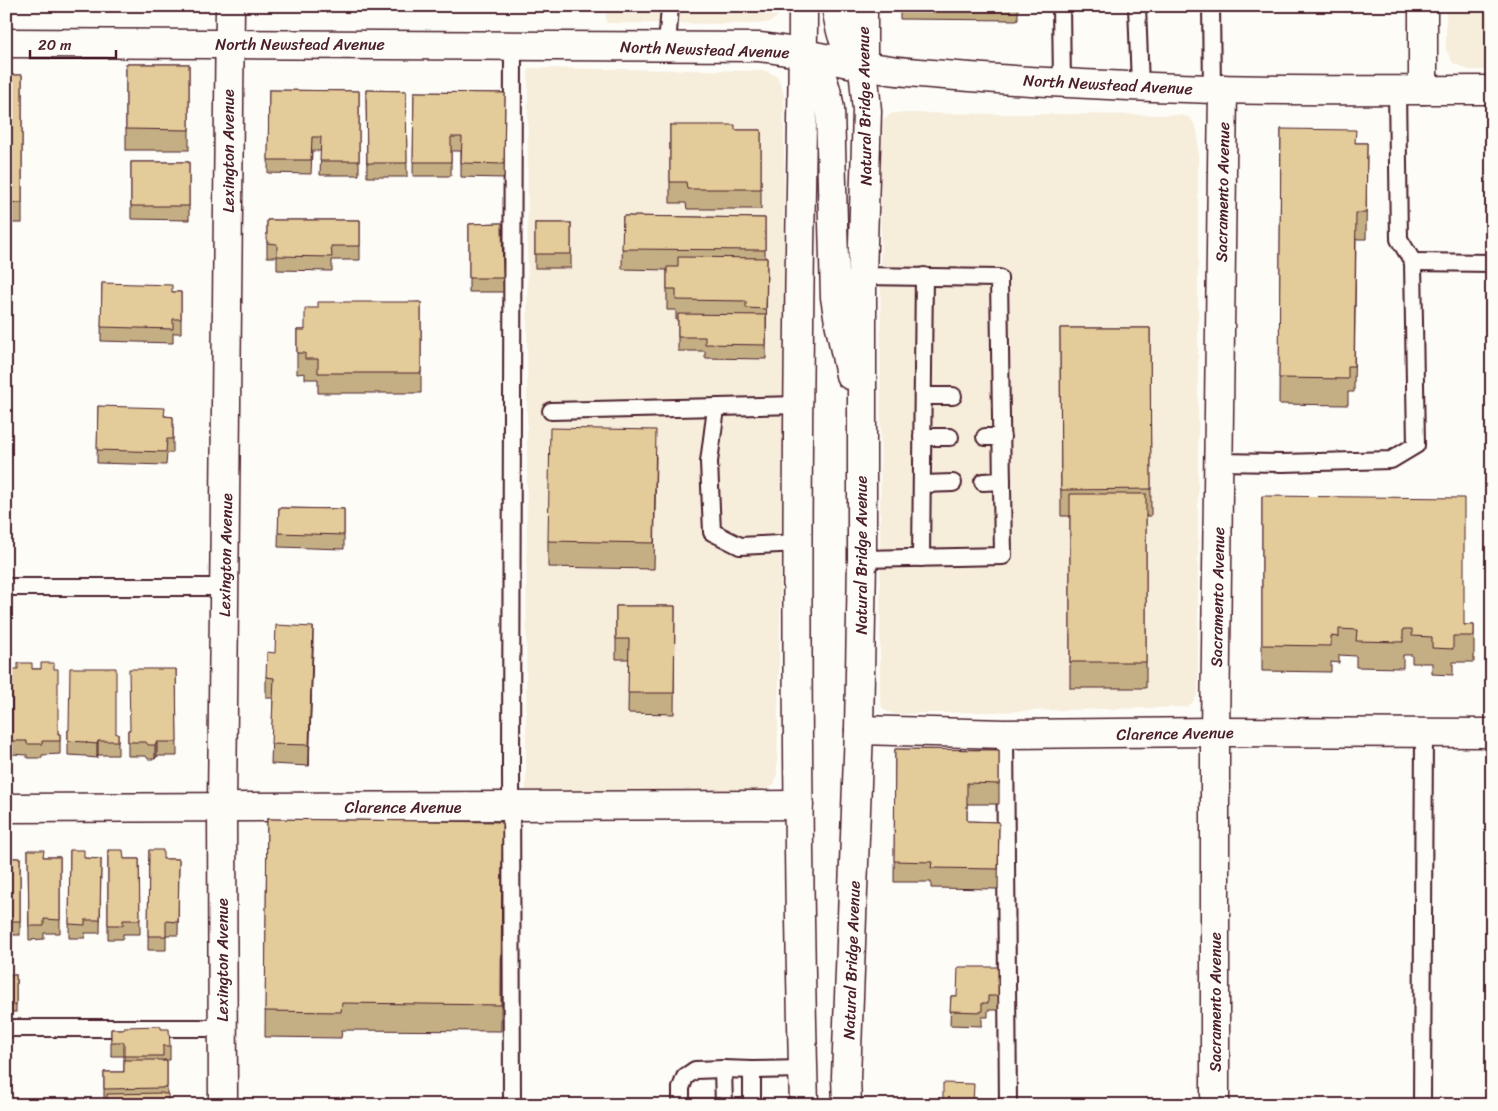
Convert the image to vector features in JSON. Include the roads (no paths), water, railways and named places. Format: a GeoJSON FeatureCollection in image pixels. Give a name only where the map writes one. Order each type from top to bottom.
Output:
{"type":"FeatureCollection","features":[{"type":"Feature","properties":{"kind":"street","name":"Lexington Avenue"},"geometry":{"type":"LineString","coordinates":[[223,1105],[222,807],[230,6]]}},
{"type":"Feature","properties":{"kind":"street"},"geometry":{"type":"LineString","coordinates":[[803,6],[798,543],[804,1105]]}},
{"type":"Feature","properties":{"kind":"street"},"geometry":{"type":"LineString","coordinates":[[836,6],[839,29],[846,46],[854,58],[863,66]]}},
{"type":"Feature","properties":{"kind":"street","name":"Natural Bridge Avenue"},"geometry":{"type":"LineString","coordinates":[[847,1105],[846,1077],[859,730],[862,559],[862,276],[867,111],[863,66],[863,6]]}},
{"type":"Feature","properties":{"kind":"street"},"geometry":{"type":"LineString","coordinates":[[1410,90],[1424,6]]}},
{"type":"Feature","properties":{"kind":"street","name":"North Newstead Avenue"},"geometry":{"type":"LineString","coordinates":[[6,43],[759,48],[803,53],[863,66],[906,72],[1062,83],[1218,89],[1492,90]]}},
{"type":"Feature","properties":{"kind":"street"},"geometry":{"type":"LineString","coordinates":[[803,53],[812,61],[820,73],[826,88],[830,109],[835,296],[862,431]]}},
{"type":"Feature","properties":{"kind":"street","name":"Sacramento Avenue"},"geometry":{"type":"LineString","coordinates":[[1215,1105],[1215,732],[1219,462],[1218,89]]}},
{"type":"Feature","properties":{"kind":"street","name":"Clarence Avenue"},"geometry":{"type":"LineString","coordinates":[[859,730],[1005,734],[1215,732],[1492,733]]}},
{"type":"Feature","properties":{"kind":"street","name":"Clarence Avenue"},"geometry":{"type":"LineString","coordinates":[[6,808],[800,805]]}},
{"type":"Feature","properties":{"kind":"lane"},"geometry":{"type":"LineString","coordinates":[[667,46],[670,6]]}},
{"type":"Feature","properties":{"kind":"lane"},"geometry":{"type":"LineString","coordinates":[[1061,6],[1062,83]]}},
{"type":"Feature","properties":{"kind":"lane"},"geometry":{"type":"LineString","coordinates":[[1137,6],[1140,86]]}},
{"type":"Feature","properties":{"kind":"lane"},"geometry":{"type":"LineString","coordinates":[[1212,6],[1218,89]]}},
{"type":"Feature","properties":{"kind":"lane"},"geometry":{"type":"LineString","coordinates":[[512,1105],[513,45]]}},
{"type":"Feature","properties":{"kind":"lane"},"geometry":{"type":"LineString","coordinates":[[1219,462],[1283,463],[1391,460],[1416,445],[1413,262],[1399,239],[1410,90]]}},
{"type":"Feature","properties":{"kind":"lane"},"geometry":{"type":"LineString","coordinates":[[1413,262],[1492,263]]}},
{"type":"Feature","properties":{"kind":"lane"},"geometry":{"type":"LineString","coordinates":[[862,276],[999,278],[992,396],[1002,437],[1003,556],[862,559]]}},
{"type":"Feature","properties":{"kind":"lane"},"geometry":{"type":"LineString","coordinates":[[921,558],[924,276]]}},
{"type":"Feature","properties":{"kind":"lane"},"geometry":{"type":"LineString","coordinates":[[923,396],[954,396]]}},
{"type":"Feature","properties":{"kind":"lane"},"geometry":{"type":"LineString","coordinates":[[551,412],[799,405]]}},
{"type":"Feature","properties":{"kind":"lane"},"geometry":{"type":"LineString","coordinates":[[716,408],[709,462],[712,532],[740,546],[798,543]]}},
{"type":"Feature","properties":{"kind":"lane"},"geometry":{"type":"LineString","coordinates":[[922,437],[950,437]]}},
{"type":"Feature","properties":{"kind":"lane"},"geometry":{"type":"LineString","coordinates":[[985,437],[1002,437]]}},
{"type":"Feature","properties":{"kind":"lane"},"geometry":{"type":"LineString","coordinates":[[983,482],[1002,481]]}},
{"type":"Feature","properties":{"kind":"lane"},"geometry":{"type":"LineString","coordinates":[[922,484],[953,483]]}},
{"type":"Feature","properties":{"kind":"lane"},"geometry":{"type":"LineString","coordinates":[[6,587],[225,587]]}},
{"type":"Feature","properties":{"kind":"lane"},"geometry":{"type":"LineString","coordinates":[[1422,1105],[1424,733]]}},
{"type":"Feature","properties":{"kind":"lane"},"geometry":{"type":"LineString","coordinates":[[1005,734],[1008,1105]]}},
{"type":"Feature","properties":{"kind":"lane"},"geometry":{"type":"LineString","coordinates":[[6,1028],[222,1028]]}},
{"type":"Feature","properties":{"kind":"lane"},"geometry":{"type":"LineString","coordinates":[[724,1069],[724,1105]]}},
{"type":"Feature","properties":{"kind":"lane"},"geometry":{"type":"LineString","coordinates":[[681,1105],[681,1088],[685,1077],[696,1070],[803,1069]]}},
{"type":"Feature","properties":{"kind":"lane"},"geometry":{"type":"LineString","coordinates":[[752,1070],[752,1105]]}}]}
